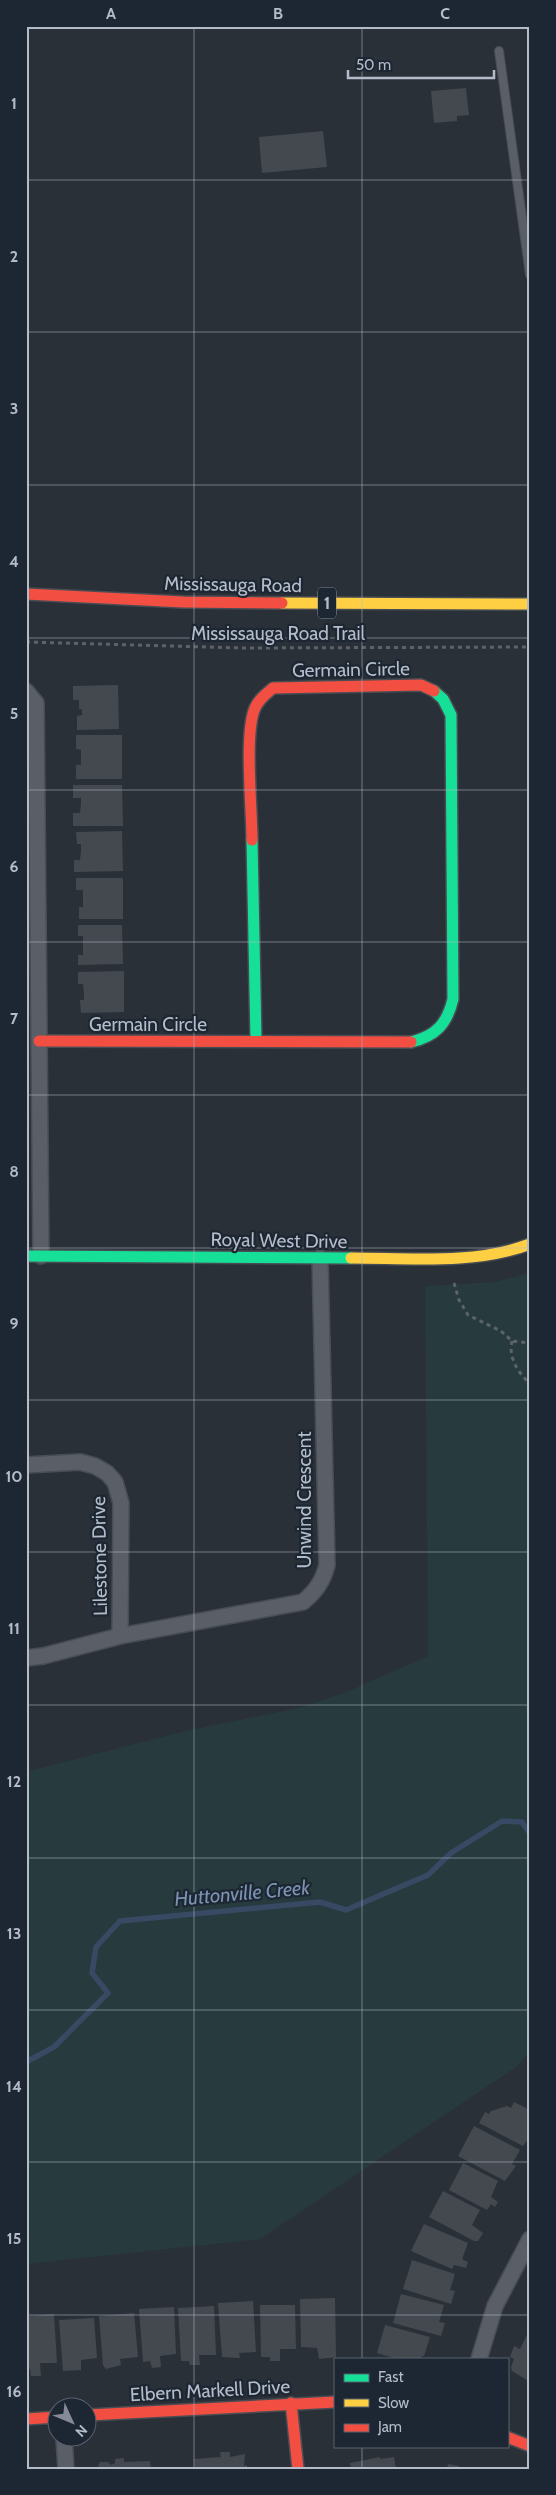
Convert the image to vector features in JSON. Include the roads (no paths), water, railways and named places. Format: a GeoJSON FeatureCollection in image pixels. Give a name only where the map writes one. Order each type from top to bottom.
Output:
{"type":"FeatureCollection","features":[{"type":"Feature","properties":{"kind":"street","name":"Mississauga Road"},"geometry":{"type":"LineString","coordinates":[[26,594],[183,602],[530,604]]}},
{"type":"Feature","properties":{"kind":"street","name":"Germain Circle"},"geometry":{"type":"LineString","coordinates":[[39,1041],[410,1042],[427,1038],[441,1030],[449,1017],[454,999],[451,715],[445,698],[437,692],[421,685],[273,688],[259,699],[252,712],[250,728],[256,1041]]}},
{"type":"Feature","properties":{"kind":"street"},"geometry":{"type":"LineString","coordinates":[[26,692],[36,703],[39,1041],[34,1256]]}},
{"type":"Feature","properties":{"kind":"street","name":"Royal West Drive"},"geometry":{"type":"LineString","coordinates":[[34,1256],[320,1258],[481,1256],[512,1251],[530,1244]]}},
{"type":"Feature","properties":{"kind":"street","name":"Unwind Crescent"},"geometry":{"type":"LineString","coordinates":[[26,1658],[43,1656],[120,1636],[303,1602],[315,1592],[323,1580],[328,1565],[320,1258]]}},
{"type":"Feature","properties":{"kind":"street","name":"Lilestone Drive"},"geometry":{"type":"LineString","coordinates":[[26,1465],[80,1462],[95,1466],[107,1473],[115,1482],[121,1503],[120,1636]]}},
{"type":"Feature","properties":{"kind":"street"},"geometry":{"type":"LineString","coordinates":[[479,2358],[495,2306],[530,2238]]}},
{"type":"Feature","properties":{"kind":"street","name":"Elbern Markell Drive"},"geometry":{"type":"LineString","coordinates":[[98,2414],[334,2402]]}},
{"type":"Feature","properties":{"kind":"street"},"geometry":{"type":"LineString","coordinates":[[291,2403],[298,2469]]}},
{"type":"Feature","properties":{"kind":"street"},"geometry":{"type":"LineString","coordinates":[[26,2419],[48,2418]]}},
{"type":"Feature","properties":{"kind":"street"},"geometry":{"type":"LineString","coordinates":[[508,2437],[530,2446]]}},
{"type":"Feature","properties":{"kind":"street"},"geometry":{"type":"LineString","coordinates":[[65,2448],[66,2469]]}},
{"type":"Feature","properties":{"kind":"lane"},"geometry":{"type":"LineString","coordinates":[[499,51],[530,276]]}},
{"type":"Feature","properties":{"kind":"waterway","name":"Huttonville Creek"},"geometry":{"type":"LineString","coordinates":[[26,2062],[54,2047],[108,1993],[92,1973],[96,1947],[120,1921],[320,1902],[346,1910],[428,1875],[451,1853],[502,1821],[522,1822],[530,1834]]}}]}
